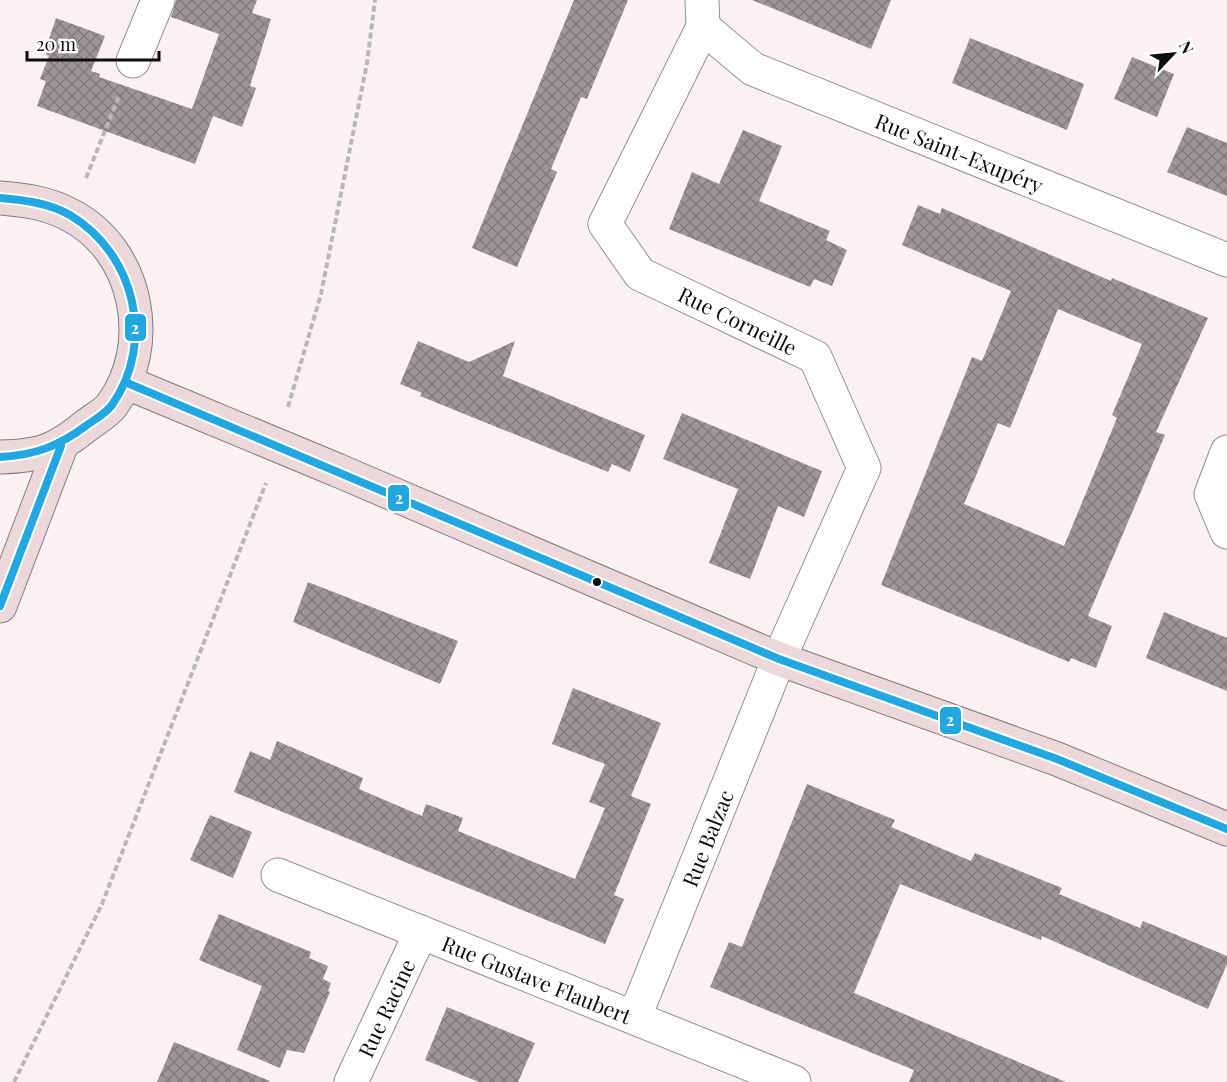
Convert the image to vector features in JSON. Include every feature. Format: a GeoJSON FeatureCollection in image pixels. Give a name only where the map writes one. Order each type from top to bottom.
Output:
{"type":"FeatureCollection","features":[{"type":"Feature","properties":{"kind":"main road"},"geometry":{"type":"LineString","coordinates":[[0,198],[37,202],[71,215],[102,238],[123,270],[135,306],[136,344],[125,382],[110,406],[61,446],[28,456],[0,457]]}},
{"type":"Feature","properties":{"kind":"main road"},"geometry":{"type":"LineString","coordinates":[[125,382],[338,470],[779,659],[1057,759],[1227,829]]}},
{"type":"Feature","properties":{"kind":"main road"},"geometry":{"type":"LineString","coordinates":[[0,606],[61,446]]}},
{"type":"Feature","properties":{"kind":"street"},"geometry":{"type":"LineString","coordinates":[[133,61],[158,0]]}},
{"type":"Feature","properties":{"kind":"street","name":"Rue Saint-Exupéry"},"geometry":{"type":"LineString","coordinates":[[702,14],[753,69],[1227,260]]}},
{"type":"Feature","properties":{"kind":"street","name":"Rue Corneille"},"geometry":{"type":"LineString","coordinates":[[702,14],[605,224],[640,274],[815,357],[864,468],[779,659]]}},
{"type":"Feature","properties":{"kind":"street"},"geometry":{"type":"LineString","coordinates":[[1227,453],[1211,494],[1227,532]]}},
{"type":"Feature","properties":{"kind":"street","name":"Rue Balzac"},"geometry":{"type":"LineString","coordinates":[[635,1016],[779,659]]}},
{"type":"Feature","properties":{"kind":"street","name":"Rue Gustave Flaubert"},"geometry":{"type":"LineString","coordinates":[[279,876],[635,1016],[794,1082]]}},
{"type":"Feature","properties":{"kind":"street","name":"Rue Racine"},"geometry":{"type":"LineString","coordinates":[[351,1082],[421,932]]}},
{"type":"Feature","properties":{"kind":"path"},"geometry":{"type":"LineString","coordinates":[[285,417],[321,294],[367,63],[375,0]]}},
{"type":"Feature","properties":{"kind":"path"},"geometry":{"type":"LineString","coordinates":[[71,215],[133,61]]}},
{"type":"Feature","properties":{"kind":"path"},"geometry":{"type":"LineString","coordinates":[[14,1082],[102,904],[269,473]]}},
{"type":"Feature","properties":{"kind":"building"},"geometry":{"type":"Polygon","coordinates":[[[176,0],[257,0],[252,13],[271,19],[250,86],[256,88],[242,127],[213,116],[195,164],[37,106],[46,81],[40,79],[49,56],[44,54],[56,18],[105,36],[91,71],[100,74],[99,77],[192,109],[219,34],[171,17],[176,0]]]}},
{"type":"Feature","properties":{"kind":"building"},"geometry":{"type":"Polygon","coordinates":[[[574,0],[628,0],[587,99],[581,97],[551,169],[557,172],[517,267],[472,248],[574,0]]]}},
{"type":"Feature","properties":{"kind":"building"},"geometry":{"type":"Polygon","coordinates":[[[752,0],[891,0],[871,49],[752,0]]]}},
{"type":"Feature","properties":{"kind":"building"},"geometry":{"type":"Polygon","coordinates":[[[970,38],[1084,84],[1067,130],[952,83],[970,38]]]}},
{"type":"Feature","properties":{"kind":"building"},"geometry":{"type":"Polygon","coordinates":[[[1132,57],[1174,74],[1157,117],[1114,99],[1132,57]]]}},
{"type":"Feature","properties":{"kind":"building"},"geometry":{"type":"Polygon","coordinates":[[[1187,127],[1227,143],[1227,196],[1167,172],[1187,127]]]}},
{"type":"Feature","properties":{"kind":"building"},"geometry":{"type":"Polygon","coordinates":[[[743,130],[782,146],[759,201],[830,231],[826,240],[847,250],[832,286],[814,279],[810,287],[669,229],[692,172],[719,184],[743,130]]]}},
{"type":"Feature","properties":{"kind":"building"},"geometry":{"type":"Polygon","coordinates":[[[918,205],[940,214],[942,208],[1111,281],[1112,278],[1208,318],[1156,432],[1165,435],[1088,616],[1112,626],[1096,668],[1071,658],[1069,662],[881,585],[972,357],[982,361],[1011,291],[902,245],[918,205]],[[1058,309],[1010,428],[998,423],[964,504],[1064,546],[1117,418],[1112,415],[1142,344],[1058,309]]]}},
{"type":"Feature","properties":{"kind":"building"},"geometry":{"type":"Polygon","coordinates":[[[418,341],[469,362],[515,341],[503,376],[645,435],[630,472],[612,464],[608,472],[420,396],[422,393],[400,384],[418,341]]]}},
{"type":"Feature","properties":{"kind":"building"},"geometry":{"type":"Polygon","coordinates":[[[682,413],[822,471],[804,517],[778,506],[750,579],[709,563],[738,489],[663,459],[682,413]]]}},
{"type":"Feature","properties":{"kind":"building"},"geometry":{"type":"Polygon","coordinates":[[[308,582],[458,641],[440,684],[293,622],[308,582]]]}},
{"type":"Feature","properties":{"kind":"building"},"geometry":{"type":"Polygon","coordinates":[[[1164,612],[1227,638],[1227,691],[1146,658],[1164,612]]]}},
{"type":"Feature","properties":{"kind":"building"},"geometry":{"type":"Polygon","coordinates":[[[573,688],[661,723],[631,796],[651,804],[614,895],[624,899],[605,944],[234,792],[250,751],[270,760],[277,741],[363,778],[359,789],[422,816],[426,804],[463,818],[458,831],[575,879],[605,808],[589,802],[605,764],[552,744],[573,688]]]}},
{"type":"Feature","properties":{"kind":"building"},"geometry":{"type":"Polygon","coordinates":[[[807,784],[895,820],[891,827],[971,861],[975,853],[1062,888],[1059,894],[1140,928],[1143,921],[1227,956],[1227,964],[1208,1009],[1042,936],[1041,940],[900,884],[854,993],[1066,1082],[909,1082],[914,1070],[710,987],[729,942],[742,947],[807,784]]]}},
{"type":"Feature","properties":{"kind":"building"},"geometry":{"type":"Polygon","coordinates":[[[210,815],[252,832],[233,878],[190,860],[210,815]]]}},
{"type":"Feature","properties":{"kind":"building"},"geometry":{"type":"Polygon","coordinates":[[[219,914],[311,952],[309,958],[328,966],[323,979],[331,983],[328,991],[330,992],[304,1053],[287,1050],[280,1068],[237,1050],[262,986],[199,960],[219,914]]]}},
{"type":"Feature","properties":{"kind":"building"},"geometry":{"type":"Polygon","coordinates":[[[447,1007],[535,1043],[518,1082],[479,1082],[425,1060],[447,1007]]]}},
{"type":"Feature","properties":{"kind":"building"},"geometry":{"type":"Polygon","coordinates":[[[174,1042],[270,1081],[157,1082],[174,1042]]]}},
{"type":"Feature","properties":{"kind":"transit line","name":"2"},"geometry":{"type":"LineString","coordinates":[[0,198],[27,201],[54,208],[70,215],[92,232],[110,252],[123,276],[132,301],[135,327],[133,354],[125,380],[107,411],[57,444],[36,452],[0,457]]}},
{"type":"Feature","properties":{"kind":"transit line","name":"2"},"geometry":{"type":"LineString","coordinates":[[125,382],[779,659],[1057,759],[1227,829]]}},
{"type":"Feature","properties":{"kind":"transit line","name":"2"},"geometry":{"type":"LineString","coordinates":[[0,606],[61,446]]}}]}
